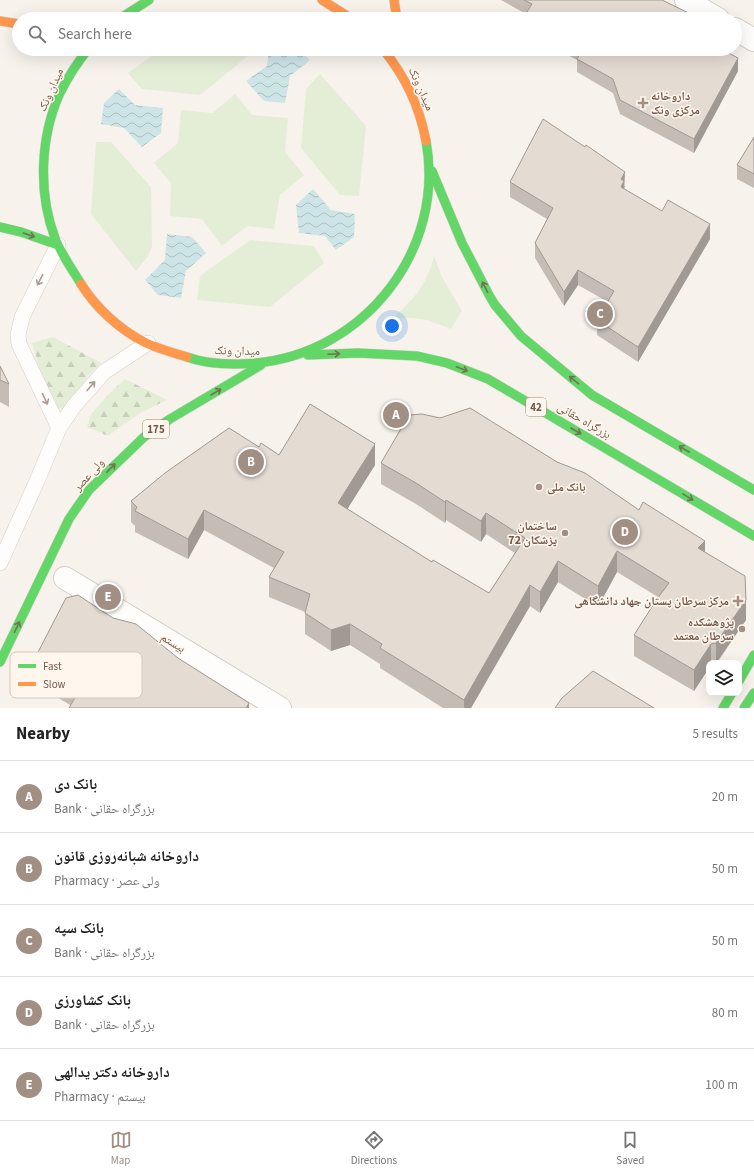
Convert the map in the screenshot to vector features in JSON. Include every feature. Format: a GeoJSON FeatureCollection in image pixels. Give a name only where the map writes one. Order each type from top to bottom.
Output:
{"type":"FeatureCollection","features":[{"type":"Feature","properties":{"kind":"main road"},"geometry":{"type":"LineString","coordinates":[[130,12],[149,0]]}},
{"type":"Feature","properties":{"kind":"main road"},"geometry":{"type":"LineString","coordinates":[[324,0],[342,12]]}},
{"type":"Feature","properties":{"kind":"main road"},"geometry":{"type":"LineString","coordinates":[[394,0],[396,12]]}},
{"type":"Feature","properties":{"kind":"main road"},"geometry":{"type":"LineString","coordinates":[[0,21],[12,23]]}},
{"type":"Feature","properties":{"kind":"main road","name":"میدان ونک"},"geometry":{"type":"LineString","coordinates":[[82,56],[65,83],[54,108],[47,135],[43,163],[44,190],[49,218],[58,245],[86,293],[103,311],[124,329],[148,343],[199,361],[231,365],[264,364],[295,356],[325,344],[352,327],[376,306],[394,285],[408,262],[419,236],[426,210],[429,186],[429,162],[424,130],[415,100],[403,76],[388,56]]}},
{"type":"Feature","properties":{"kind":"main road"},"geometry":{"type":"LineString","coordinates":[[408,71],[415,100]]}},
{"type":"Feature","properties":{"kind":"main road"},"geometry":{"type":"LineString","coordinates":[[429,162],[434,180],[462,244],[495,305],[521,336],[592,395],[754,490]]}},
{"type":"Feature","properties":{"kind":"main road"},"geometry":{"type":"LineString","coordinates":[[0,227],[58,245]]}},
{"type":"Feature","properties":{"kind":"main road","name":"بزرگراه حقانی"},"geometry":{"type":"LineString","coordinates":[[295,356],[358,353],[417,356],[447,363],[488,379],[754,536]]}},
{"type":"Feature","properties":{"kind":"main road","name":"ولی عصر"},"geometry":{"type":"LineString","coordinates":[[0,662],[69,519],[90,490],[144,437],[170,419],[264,364]]}},
{"type":"Feature","properties":{"kind":"main road"},"geometry":{"type":"LineString","coordinates":[[742,676],[754,655]]}},
{"type":"Feature","properties":{"kind":"main road"},"geometry":{"type":"LineString","coordinates":[[744,708],[754,693]]}},
{"type":"Feature","properties":{"kind":"main road"},"geometry":{"type":"LineString","coordinates":[[723,708],[730,696]]}},
{"type":"Feature","properties":{"kind":"street"},"geometry":{"type":"LineString","coordinates":[[686,0],[706,12]]}},
{"type":"Feature","properties":{"kind":"street"},"geometry":{"type":"LineString","coordinates":[[742,33],[754,40]]}},
{"type":"Feature","properties":{"kind":"street","name":"بیستم"},"geometry":{"type":"LineString","coordinates":[[65,578],[280,708]]}},
{"type":"Feature","properties":{"kind":"lane"},"geometry":{"type":"LineString","coordinates":[[58,245],[22,317],[18,335],[19,344],[59,428]]}},
{"type":"Feature","properties":{"kind":"lane"},"geometry":{"type":"LineString","coordinates":[[0,563],[59,428],[74,406],[104,372],[148,343]]}},
{"type":"Feature","properties":{"kind":"green space"},"geometry":{"type":"Polygon","coordinates":[[[152,56],[248,56],[200,95],[142,89],[128,73],[152,56]]]}},
{"type":"Feature","properties":{"kind":"green space"},"geometry":{"type":"Polygon","coordinates":[[[320,74],[366,126],[359,196],[340,195],[301,148],[306,89],[320,74]]]}},
{"type":"Feature","properties":{"kind":"green space"},"geometry":{"type":"Polygon","coordinates":[[[235,94],[252,115],[288,118],[285,152],[304,175],[280,195],[274,229],[247,226],[222,246],[202,219],[170,216],[171,183],[154,163],[178,143],[181,110],[213,113],[235,94]]]}},
{"type":"Feature","properties":{"kind":"green space"},"geometry":{"type":"Polygon","coordinates":[[[96,142],[111,142],[151,187],[152,247],[148,256],[136,271],[91,214],[96,142]]]}},
{"type":"Feature","properties":{"kind":"green space"},"geometry":{"type":"Polygon","coordinates":[[[250,240],[314,246],[324,263],[270,307],[197,300],[200,276],[250,240]]]}},
{"type":"Feature","properties":{"kind":"green space"},"geometry":{"type":"Polygon","coordinates":[[[434,256],[441,275],[462,311],[451,329],[427,320],[393,318],[422,287],[430,270],[434,256]]]}},
{"type":"Feature","properties":{"kind":"green space"},"geometry":{"type":"Polygon","coordinates":[[[53,337],[101,363],[88,376],[64,410],[50,404],[32,343],[53,337]]]}},
{"type":"Feature","properties":{"kind":"green space"},"geometry":{"type":"Polygon","coordinates":[[[125,379],[167,400],[140,413],[108,436],[87,427],[91,414],[125,379]]]}},
{"type":"Feature","properties":{"kind":"water"},"geometry":{"type":"Polygon","coordinates":[[[268,56],[306,56],[310,60],[290,76],[285,103],[264,101],[246,81],[267,66],[268,56]]]}},
{"type":"Feature","properties":{"kind":"water"},"geometry":{"type":"Polygon","coordinates":[[[119,89],[135,105],[163,108],[161,133],[142,147],[124,128],[101,124],[104,103],[119,89]]]}},
{"type":"Feature","properties":{"kind":"water"},"geometry":{"type":"Polygon","coordinates":[[[313,189],[331,210],[355,214],[354,237],[336,250],[325,236],[299,233],[296,205],[313,189]]]}},
{"type":"Feature","properties":{"kind":"water"},"geometry":{"type":"Polygon","coordinates":[[[167,234],[192,237],[206,253],[186,271],[181,298],[158,295],[145,280],[165,260],[167,234]]]}},
{"type":"Feature","properties":{"kind":"building"},"geometry":{"type":"Polygon","coordinates":[[[524,0],[662,0],[687,12],[527,12],[532,4],[524,0]]]}},
{"type":"Feature","properties":{"kind":"building"},"geometry":{"type":"Polygon","coordinates":[[[579,56],[734,56],[738,58],[694,139],[620,100],[613,79],[577,59],[579,56]]]}},
{"type":"Feature","properties":{"kind":"building"},"geometry":{"type":"Polygon","coordinates":[[[543,119],[585,147],[586,145],[625,172],[621,179],[624,181],[621,187],[662,211],[668,200],[710,224],[638,347],[597,320],[614,291],[578,270],[564,292],[535,243],[553,208],[510,182],[543,119]]]}},
{"type":"Feature","properties":{"kind":"building"},"geometry":{"type":"Polygon","coordinates":[[[754,137],[754,174],[737,165],[754,137]]]}},
{"type":"Feature","properties":{"kind":"building"},"geometry":{"type":"Polygon","coordinates":[[[0,366],[9,384],[0,380],[0,366]]]}},
{"type":"Feature","properties":{"kind":"building"},"geometry":{"type":"Polygon","coordinates":[[[310,404],[375,444],[338,503],[432,562],[433,560],[489,593],[525,538],[486,513],[481,521],[446,500],[445,502],[381,463],[409,415],[422,414],[440,418],[470,408],[557,462],[585,473],[639,510],[643,502],[705,541],[698,548],[745,576],[746,600],[716,643],[711,644],[694,670],[634,635],[669,583],[617,551],[598,586],[558,561],[540,592],[530,585],[464,700],[380,648],[382,644],[350,624],[331,630],[305,613],[310,594],[269,577],[284,552],[204,510],[188,539],[135,511],[137,507],[131,501],[165,473],[229,428],[259,447],[261,443],[279,455],[310,404]]]}},
{"type":"Feature","properties":{"kind":"building"},"geometry":{"type":"Polygon","coordinates":[[[78,595],[113,618],[136,624],[178,658],[249,703],[246,708],[69,708],[75,698],[142,698],[142,652],[38,652],[66,598],[78,595]]]}},
{"type":"Feature","properties":{"kind":"building"},"geometry":{"type":"Polygon","coordinates":[[[593,671],[654,708],[555,708],[562,698],[593,671]]]}},
{"type":"Feature","properties":{"kind":"traffic: fast"},"geometry":{"type":"LineString","coordinates":[[130,12],[149,0]]}},
{"type":"Feature","properties":{"kind":"traffic: fast"},"geometry":{"type":"LineString","coordinates":[[81,284],[60,250],[55,238],[46,203],[44,165],[45,146],[53,110],[66,81],[83,56]]}},
{"type":"Feature","properties":{"kind":"traffic: fast"},"geometry":{"type":"LineString","coordinates":[[187,357],[204,362],[239,364],[256,363],[295,355],[331,339],[363,317],[389,289],[410,256],[423,220],[429,181],[426,141]]}},
{"type":"Feature","properties":{"kind":"traffic: fast"},"geometry":{"type":"LineString","coordinates":[[432,171],[462,243],[489,295],[495,305],[521,336],[592,395],[754,490]]}},
{"type":"Feature","properties":{"kind":"traffic: fast"},"geometry":{"type":"LineString","coordinates":[[0,227],[21,232],[58,245]]}},
{"type":"Feature","properties":{"kind":"traffic: fast"},"geometry":{"type":"LineString","coordinates":[[308,355],[358,353],[417,356],[447,363],[488,379],[754,536]]}},
{"type":"Feature","properties":{"kind":"traffic: fast"},"geometry":{"type":"LineString","coordinates":[[0,662],[69,519],[89,490],[144,437],[170,419],[261,365]]}},
{"type":"Feature","properties":{"kind":"traffic: fast"},"geometry":{"type":"LineString","coordinates":[[742,676],[754,655]]}},
{"type":"Feature","properties":{"kind":"traffic: fast"},"geometry":{"type":"LineString","coordinates":[[744,708],[754,693]]}},
{"type":"Feature","properties":{"kind":"traffic: fast"},"geometry":{"type":"LineString","coordinates":[[723,708],[730,696]]}},
{"type":"Feature","properties":{"kind":"traffic: slow"},"geometry":{"type":"LineString","coordinates":[[322,0],[341,12]]}},
{"type":"Feature","properties":{"kind":"traffic: slow"},"geometry":{"type":"LineString","coordinates":[[394,0],[396,12]]}},
{"type":"Feature","properties":{"kind":"traffic: slow"},"geometry":{"type":"LineString","coordinates":[[0,21],[12,23]]}},
{"type":"Feature","properties":{"kind":"traffic: slow"},"geometry":{"type":"LineString","coordinates":[[388,56],[405,81],[410,92],[420,116],[426,141]]}},
{"type":"Feature","properties":{"kind":"traffic: slow"},"geometry":{"type":"LineString","coordinates":[[81,284],[101,310],[127,332],[146,343],[187,357]]}},
{"type":"Feature","properties":{"kind":"place","name":"داروخانه مرکزی ونک"},"geometry":{"type":"Point","coordinates":[643,103]}},
{"type":"Feature","properties":{"kind":"place","name":"بانک سپه"},"geometry":{"type":"Point","coordinates":[600,314]}},
{"type":"Feature","properties":{"kind":"place","name":"بانک دی"},"geometry":{"type":"Point","coordinates":[396,415]}},
{"type":"Feature","properties":{"kind":"place","name":"داروخانه شبانه‌روزی قانون"},"geometry":{"type":"Point","coordinates":[251,462]}},
{"type":"Feature","properties":{"kind":"place","name":"بانک ملی"},"geometry":{"type":"Point","coordinates":[539,487]}},
{"type":"Feature","properties":{"kind":"place","name":"بانک کشاورزی"},"geometry":{"type":"Point","coordinates":[625,532]}},
{"type":"Feature","properties":{"kind":"place","name":"ساختمان پزشکان 72"},"geometry":{"type":"Point","coordinates":[565,533]}},
{"type":"Feature","properties":{"kind":"place","name":"داروخانه دکتر یدالهی"},"geometry":{"type":"Point","coordinates":[108,597]}},
{"type":"Feature","properties":{"kind":"place","name":"مرکز سرطان پستان جهاد دانشگاهی"},"geometry":{"type":"Point","coordinates":[738,601]}},
{"type":"Feature","properties":{"kind":"place","name":"پژوهشکده سرطان معتمد"},"geometry":{"type":"Point","coordinates":[742,629]}}]}
